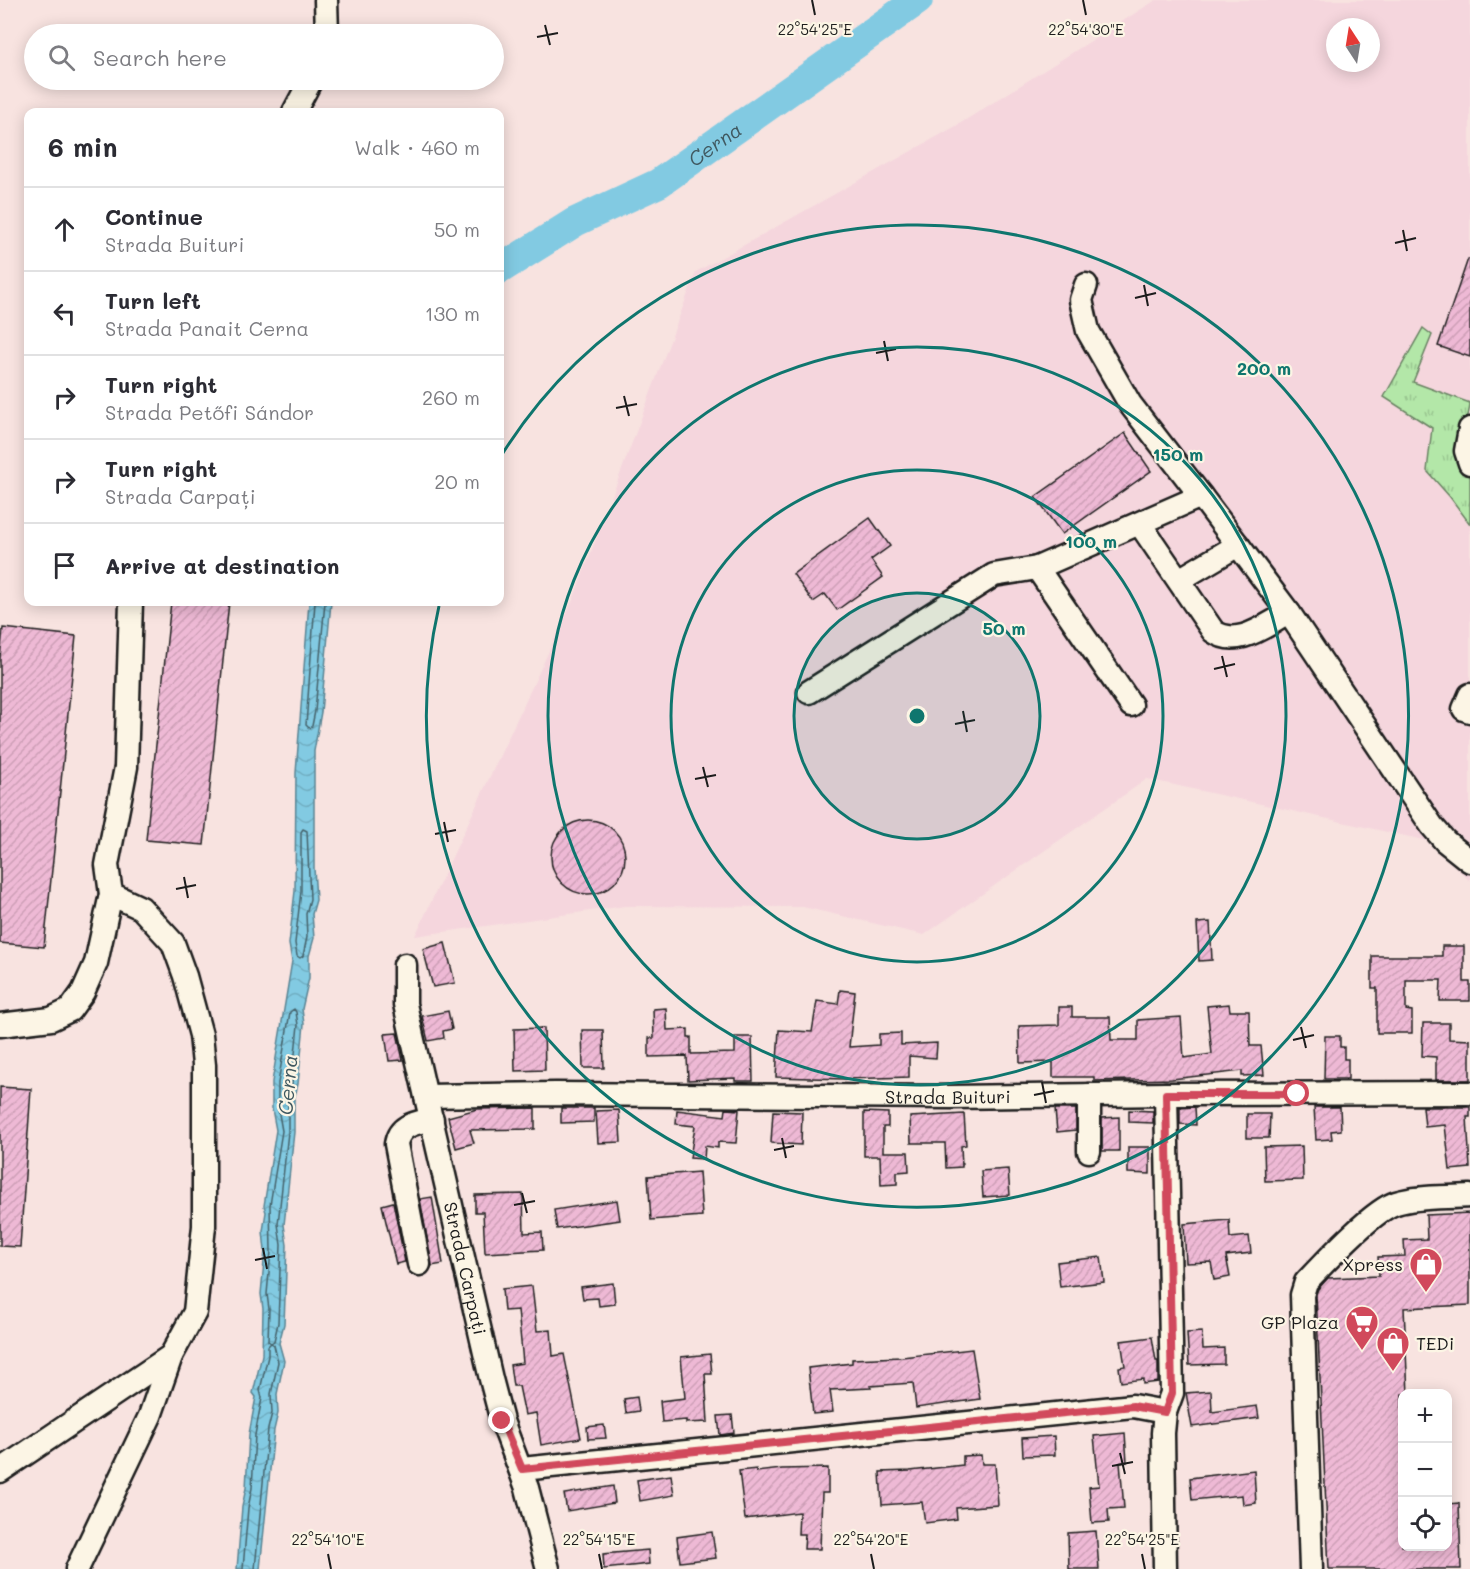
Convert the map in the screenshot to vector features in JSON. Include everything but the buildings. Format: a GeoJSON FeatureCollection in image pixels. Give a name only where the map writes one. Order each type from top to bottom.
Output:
{"type":"FeatureCollection","features":[{"type":"Feature","properties":{"kind":"street"},"geometry":{"type":"LineString","coordinates":[[326,0],[327,24]]}},
{"type":"Feature","properties":{"kind":"street"},"geometry":{"type":"LineString","coordinates":[[296,108],[306,90]]}},
{"type":"Feature","properties":{"kind":"street"},"geometry":{"type":"LineString","coordinates":[[1086,285],[1081,300],[1088,331],[1130,404],[1289,612],[1432,826],[1445,841],[1470,861]]}},
{"type":"Feature","properties":{"kind":"street"},"geometry":{"type":"LineString","coordinates":[[1470,429],[1466,451],[1470,463]]}},
{"type":"Feature","properties":{"kind":"street"},"geometry":{"type":"LineString","coordinates":[[809,692],[994,575],[1037,568],[1201,496]]}},
{"type":"Feature","properties":{"kind":"street"},"geometry":{"type":"LineString","coordinates":[[1140,524],[1213,632],[1222,638],[1245,637],[1289,612]]}},
{"type":"Feature","properties":{"kind":"street"},"geometry":{"type":"LineString","coordinates":[[1179,580],[1238,545]]}},
{"type":"Feature","properties":{"kind":"street"},"geometry":{"type":"LineString","coordinates":[[1037,568],[1131,705]]}},
{"type":"Feature","properties":{"kind":"street"},"geometry":{"type":"LineString","coordinates":[[0,1025],[51,1019],[70,1010],[83,992],[96,963],[111,894],[107,865],[126,767],[131,606]]}},
{"type":"Feature","properties":{"kind":"street"},"geometry":{"type":"LineString","coordinates":[[1470,695],[1464,709],[1470,711]]}},
{"type":"Feature","properties":{"kind":"street"},"geometry":{"type":"LineString","coordinates":[[77,1569],[150,1416],[171,1356],[195,1312],[204,1226],[204,1065],[201,1035],[185,975],[173,944],[141,908],[111,894]]}},
{"type":"Feature","properties":{"kind":"street","name":"Strada Carpați"},"geometry":{"type":"LineString","coordinates":[[405,965],[405,1004],[491,1380],[502,1421],[522,1469],[548,1569]]}},
{"type":"Feature","properties":{"kind":"street","name":"Strada Buituri"},"geometry":{"type":"LineString","coordinates":[[426,1096],[556,1094],[816,1097],[1470,1093]]}},
{"type":"Feature","properties":{"kind":"street"},"geometry":{"type":"LineString","coordinates":[[1165,1569],[1163,1432],[1165,1412],[1172,1393],[1166,1094]]}},
{"type":"Feature","properties":{"kind":"street"},"geometry":{"type":"LineString","coordinates":[[1089,1095],[1089,1151]]}},
{"type":"Feature","properties":{"kind":"street"},"geometry":{"type":"LineString","coordinates":[[419,1264],[396,1144],[402,1129],[432,1119]]}},
{"type":"Feature","properties":{"kind":"street"},"geometry":{"type":"LineString","coordinates":[[1311,1569],[1302,1295],[1306,1282],[1377,1213],[1394,1204],[1412,1199],[1470,1196]]}},
{"type":"Feature","properties":{"kind":"street"},"geometry":{"type":"LineString","coordinates":[[0,1471],[171,1356]]}},
{"type":"Feature","properties":{"kind":"street"},"geometry":{"type":"LineString","coordinates":[[522,1469],[1133,1406],[1165,1412]]}},
{"type":"Feature","properties":{"kind":"shaded area"},"geometry":{"type":"Polygon","coordinates":[[[1156,0],[1470,0],[1470,881],[1428,841],[1147,779],[924,935],[803,907],[625,906],[415,936],[573,600],[696,272],[956,126],[1156,0]]]}},
{"type":"Feature","properties":{"kind":"green space"},"geometry":{"type":"Polygon","coordinates":[[[1423,328],[1432,335],[1413,382],[1470,403],[1469,413],[1456,450],[1461,467],[1470,476],[1470,524],[1427,471],[1432,428],[1384,397],[1423,328]]]}},
{"type":"Feature","properties":{"kind":"water"},"geometry":{"type":"Polygon","coordinates":[[[309,606],[331,606],[321,712],[314,751],[316,900],[312,914],[314,938],[309,956],[309,978],[302,1009],[304,1024],[298,1084],[294,1100],[294,1132],[284,1225],[287,1245],[284,1324],[279,1343],[284,1361],[277,1394],[278,1413],[274,1430],[260,1569],[237,1569],[249,1434],[256,1397],[253,1393],[262,1355],[261,1294],[265,1251],[263,1231],[266,1212],[264,1206],[276,1130],[272,1109],[272,1082],[292,961],[289,944],[295,891],[296,773],[309,606]]]}},
{"type":"Feature","properties":{"kind":"waterway","name":"Cerna"},"geometry":{"type":"LineString","coordinates":[[504,266],[575,222],[659,183],[918,0]]}},
{"type":"Feature","properties":{"kind":"place","name":"Xpress"},"geometry":{"type":"Point","coordinates":[1426,1293]}},
{"type":"Feature","properties":{"kind":"place","name":"GP Plaza"},"geometry":{"type":"Point","coordinates":[1362,1351]}},
{"type":"Feature","properties":{"kind":"place","name":"TEDi"},"geometry":{"type":"Point","coordinates":[1393,1372]}},
{"type":"Feature","properties":{"kind":"route"},"geometry":{"type":"LineString","coordinates":[[502,1421],[522,1469],[1133,1406],[1165,1412],[1172,1393],[1166,1094],[1297,1094]]}}]}
